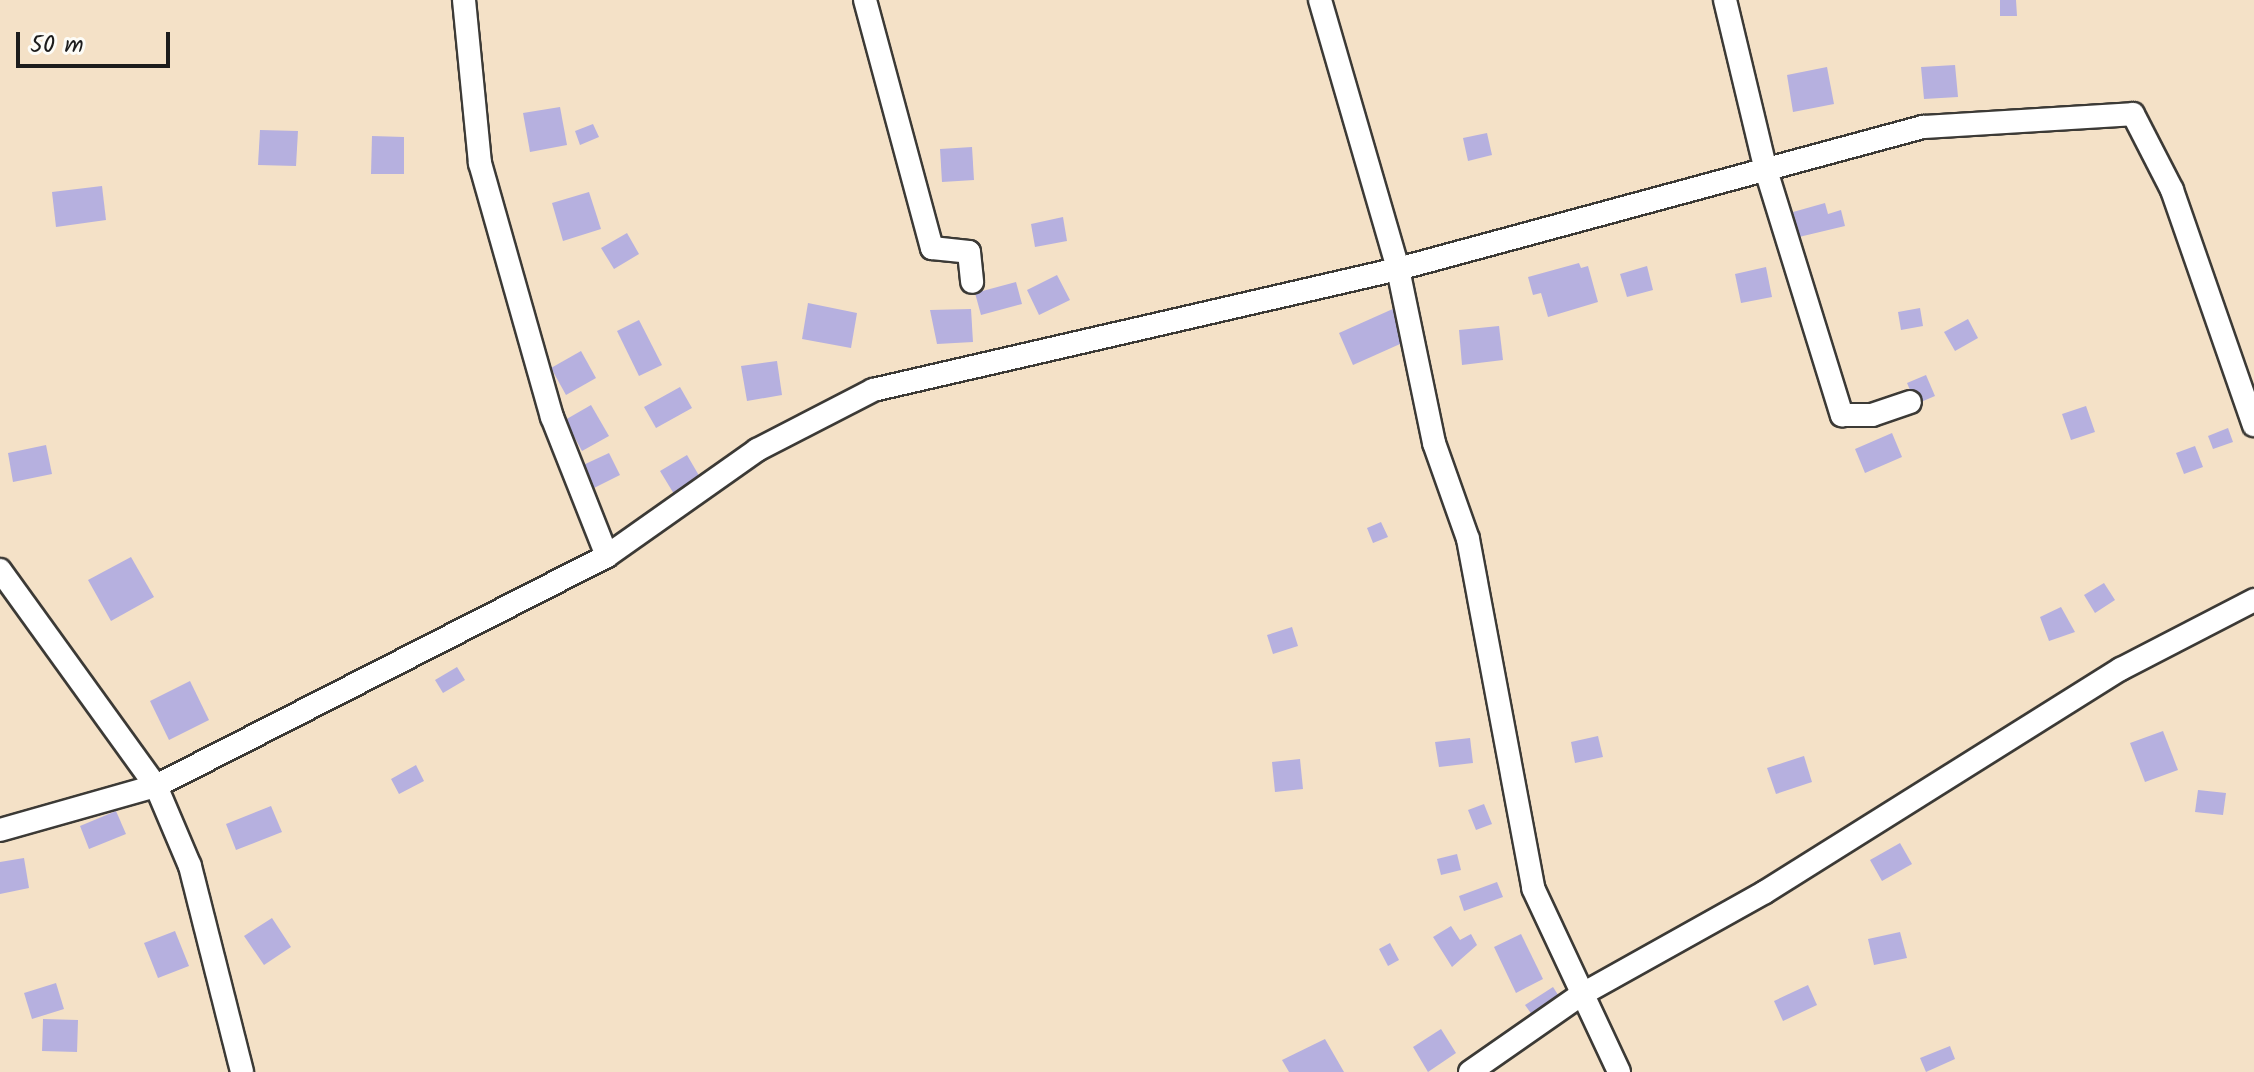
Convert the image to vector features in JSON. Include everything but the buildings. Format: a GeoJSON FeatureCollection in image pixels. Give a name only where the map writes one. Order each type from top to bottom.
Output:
{"type":"FeatureCollection","features":[{"type":"Feature","properties":{"kind":"street"},"geometry":{"type":"LineString","coordinates":[[464,0],[480,163],[552,417],[607,556]]}},
{"type":"Feature","properties":{"kind":"street"},"geometry":{"type":"LineString","coordinates":[[865,0],[932,248],[969,252],[972,282]]}},
{"type":"Feature","properties":{"kind":"street"},"geometry":{"type":"LineString","coordinates":[[1320,0],[1398,269],[1434,443],[1468,539],[1533,888],[1579,996],[1619,1072]]}},
{"type":"Feature","properties":{"kind":"street"},"geometry":{"type":"LineString","coordinates":[[1725,0],[1765,167],[1842,415],[1872,415],[1910,402]]}},
{"type":"Feature","properties":{"kind":"street"},"geometry":{"type":"LineString","coordinates":[[0,830],[156,786],[607,556],[757,450],[873,390],[1398,269],[1765,167],[1923,127],[2133,114],[2172,190],[2254,425]]}},
{"type":"Feature","properties":{"kind":"street"},"geometry":{"type":"LineString","coordinates":[[0,570],[156,786],[190,866],[242,1072]]}},
{"type":"Feature","properties":{"kind":"street"},"geometry":{"type":"LineString","coordinates":[[1470,1072],[1579,996],[1765,892],[2121,669],[2254,600]]}}]}
